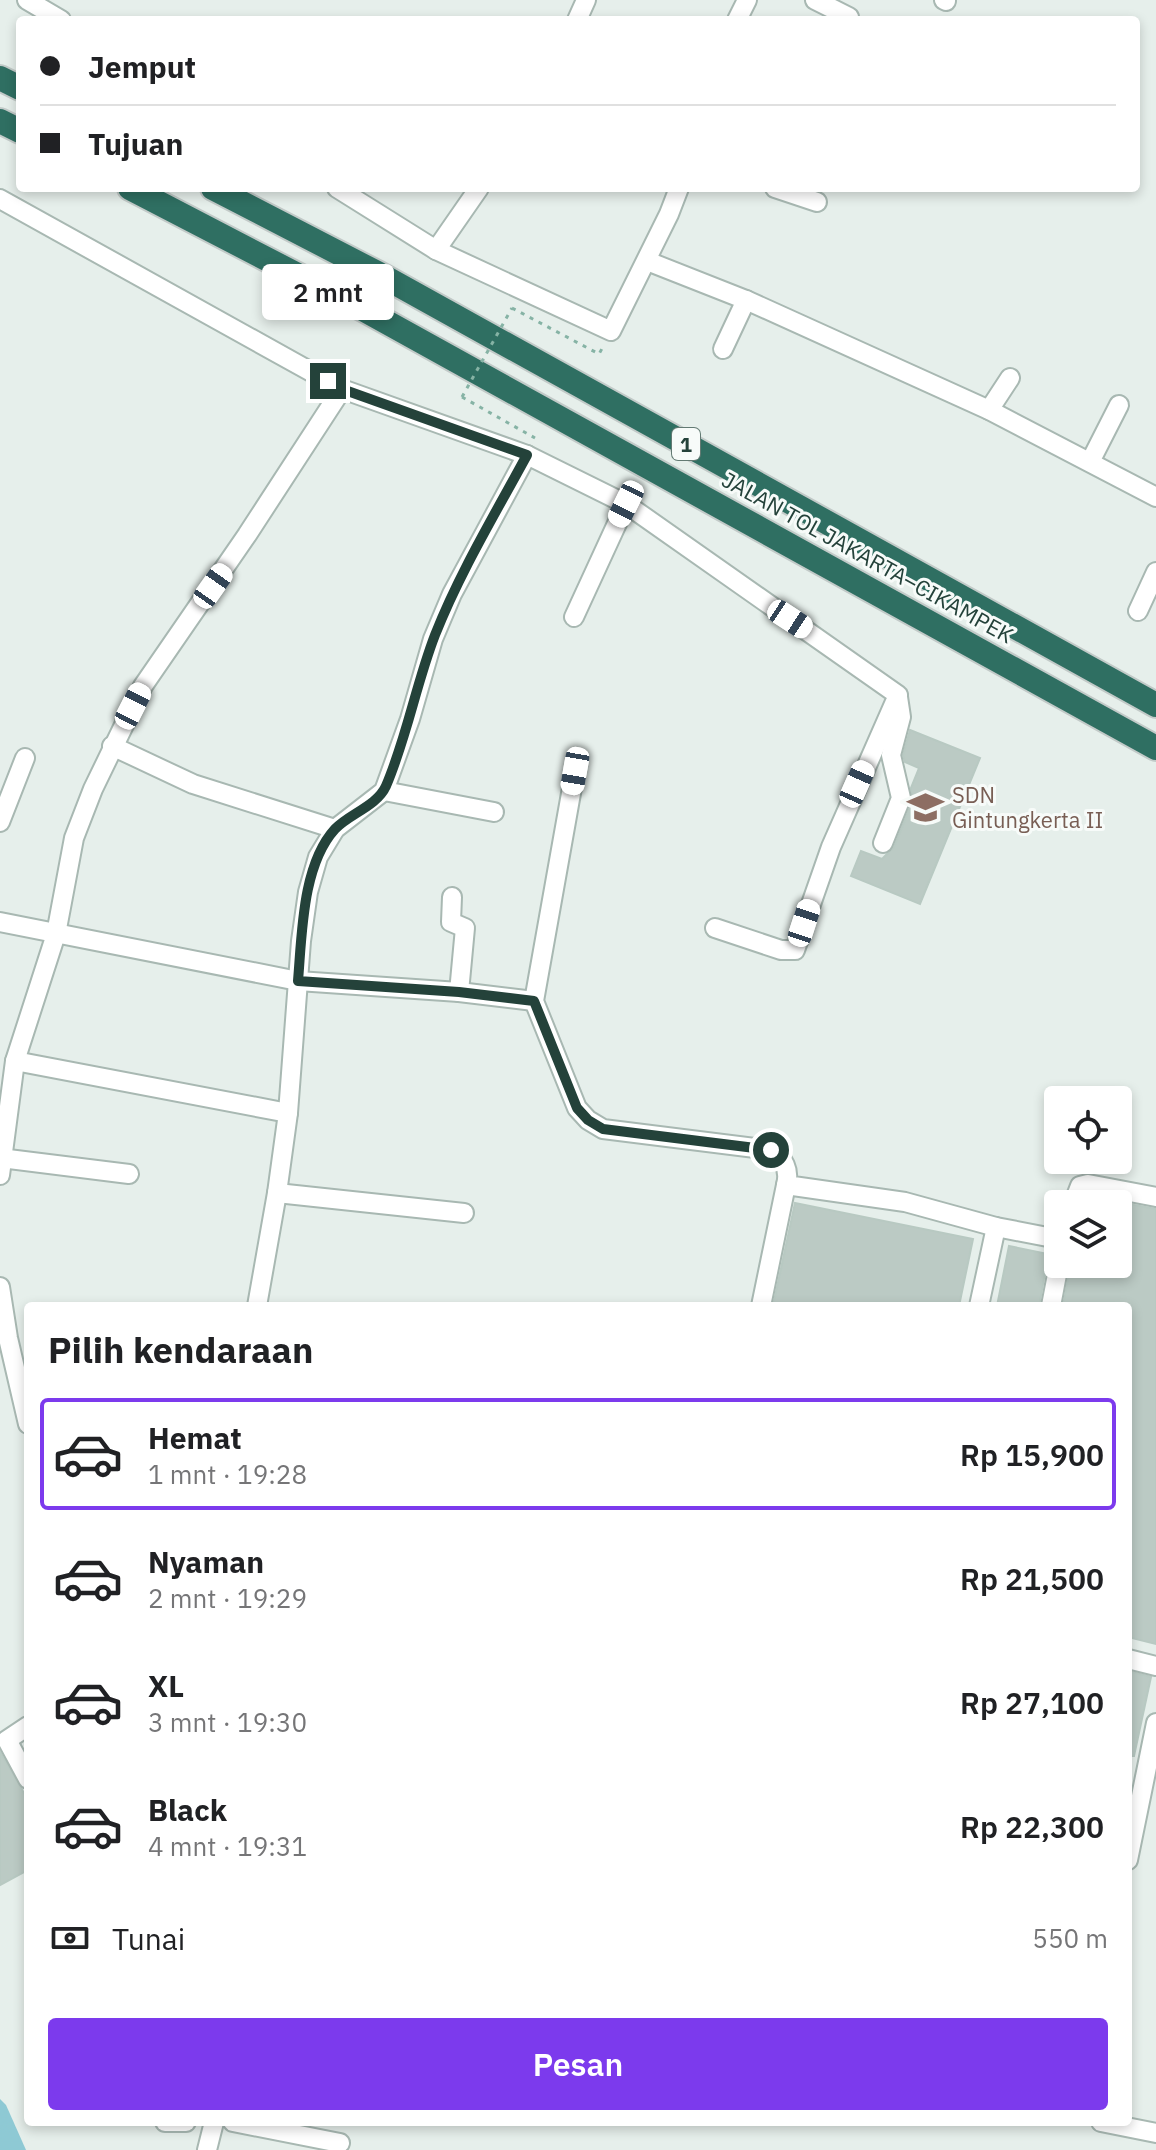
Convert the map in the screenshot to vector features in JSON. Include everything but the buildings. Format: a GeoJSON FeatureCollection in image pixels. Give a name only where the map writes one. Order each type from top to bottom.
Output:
{"type":"FeatureCollection","features":[{"type":"Feature","properties":{"kind":"highway","name":"JALAN TOL JAKARTA–CIKAMPEK"},"geometry":{"type":"LineString","coordinates":[[138,192],[361,308],[1156,748]]}},
{"type":"Feature","properties":{"kind":"highway","name":"JALAN TOL JAKARTA–CIKAMPEK"},"geometry":{"type":"LineString","coordinates":[[221,192],[379,274],[1156,705]]}},
{"type":"Feature","properties":{"kind":"street"},"geometry":{"type":"LineString","coordinates":[[27,0],[54,16]]}},
{"type":"Feature","properties":{"kind":"street"},"geometry":{"type":"LineString","coordinates":[[815,0],[847,16]]}},
{"type":"Feature","properties":{"kind":"street"},"geometry":{"type":"LineString","coordinates":[[343,192],[436,250],[611,331],[677,192]]}},
{"type":"Feature","properties":{"kind":"street"},"geometry":{"type":"LineString","coordinates":[[436,250],[476,192]]}},
{"type":"Feature","properties":{"kind":"street"},"geometry":{"type":"LineString","coordinates":[[787,192],[817,202]]}},
{"type":"Feature","properties":{"kind":"street"},"geometry":{"type":"LineString","coordinates":[[0,199],[342,389],[531,447],[626,504],[898,695],[901,717],[891,755],[901,798],[883,843]]}},
{"type":"Feature","properties":{"kind":"street"},"geometry":{"type":"LineString","coordinates":[[647,261],[746,300],[989,410],[1156,497]]}},
{"type":"Feature","properties":{"kind":"street"},"geometry":{"type":"LineString","coordinates":[[723,349],[746,300]]}},
{"type":"Feature","properties":{"kind":"street"},"geometry":{"type":"LineString","coordinates":[[989,410],[1010,378]]}},
{"type":"Feature","properties":{"kind":"street"},"geometry":{"type":"LineString","coordinates":[[129,1174],[1,1164],[15,1061],[56,934],[74,838],[112,746],[143,686],[342,389]]}},
{"type":"Feature","properties":{"kind":"street"},"geometry":{"type":"LineString","coordinates":[[1090,462],[1119,405]]}},
{"type":"Feature","properties":{"kind":"street"},"geometry":{"type":"LineString","coordinates":[[258,1302],[288,1113],[308,892],[318,857],[335,829],[384,791],[410,719],[433,639],[452,594],[531,447]]}},
{"type":"Feature","properties":{"kind":"street"},"geometry":{"type":"LineString","coordinates":[[574,617],[626,504]]}},
{"type":"Feature","properties":{"kind":"street"},"geometry":{"type":"LineString","coordinates":[[1138,611],[1156,572]]}},
{"type":"Feature","properties":{"kind":"street"},"geometry":{"type":"LineString","coordinates":[[715,928],[781,950],[795,950],[831,847],[898,695]]}},
{"type":"Feature","properties":{"kind":"street"},"geometry":{"type":"LineString","coordinates":[[112,746],[193,784],[335,829]]}},
{"type":"Feature","properties":{"kind":"street"},"geometry":{"type":"LineString","coordinates":[[0,822],[25,758]]}},
{"type":"Feature","properties":{"kind":"street"},"geometry":{"type":"LineString","coordinates":[[575,771],[534,1001],[577,1108],[588,1120],[603,1129],[771,1150],[780,1156],[789,1175],[762,1302]]}},
{"type":"Feature","properties":{"kind":"street"},"geometry":{"type":"LineString","coordinates":[[384,791],[494,812]]}},
{"type":"Feature","properties":{"kind":"street"},"geometry":{"type":"LineString","coordinates":[[452,897],[451,922],[465,928],[459,992]]}},
{"type":"Feature","properties":{"kind":"street"},"geometry":{"type":"LineString","coordinates":[[0,922],[298,981],[459,992],[534,1001]]}},
{"type":"Feature","properties":{"kind":"street"},"geometry":{"type":"LineString","coordinates":[[15,1061],[288,1113]]}},
{"type":"Feature","properties":{"kind":"street"},"geometry":{"type":"LineString","coordinates":[[1078,1190],[1080,1186],[1088,1184],[1119,1190]]}},
{"type":"Feature","properties":{"kind":"street"},"geometry":{"type":"LineString","coordinates":[[786,1185],[905,1202],[996,1227],[1044,1236]]}},
{"type":"Feature","properties":{"kind":"street"},"geometry":{"type":"LineString","coordinates":[[1132,1192],[1156,1197]]}},
{"type":"Feature","properties":{"kind":"street"},"geometry":{"type":"LineString","coordinates":[[277,1193],[464,1213]]}},
{"type":"Feature","properties":{"kind":"street"},"geometry":{"type":"LineString","coordinates":[[980,1302],[996,1227]]}},
{"type":"Feature","properties":{"kind":"street"},"geometry":{"type":"LineString","coordinates":[[1052,1302],[1056,1278]]}},
{"type":"Feature","properties":{"kind":"street"},"geometry":{"type":"LineString","coordinates":[[0,1287],[24,1407]]}},
{"type":"Feature","properties":{"kind":"street"},"geometry":{"type":"LineString","coordinates":[[1132,1660],[1156,1666]]}},
{"type":"Feature","properties":{"kind":"street"},"geometry":{"type":"LineString","coordinates":[[1132,1840],[1156,1723]]}},
{"type":"Feature","properties":{"kind":"street"},"geometry":{"type":"LineString","coordinates":[[24,1727],[4,1734],[24,1772]]}},
{"type":"Feature","properties":{"kind":"street"},"geometry":{"type":"LineString","coordinates":[[207,2150],[213,2126]]}},
{"type":"Feature","properties":{"kind":"street"},"geometry":{"type":"LineString","coordinates":[[253,2126],[340,2143]]}},
{"type":"Feature","properties":{"kind":"street"},"geometry":{"type":"LineString","coordinates":[[1121,2126],[1156,2133]]}},
{"type":"Feature","properties":{"kind":"path"},"geometry":{"type":"LineString","coordinates":[[531,447],[462,397],[512,308],[599,354]]}},
{"type":"Feature","properties":{"kind":"water"},"geometry":{"type":"Polygon","coordinates":[[[0,2099],[6,2105],[26,2150],[0,2150],[0,2099]]]}},
{"type":"Feature","properties":{"kind":"place","name":"SDN Gintungkerta II"},"geometry":{"type":"Point","coordinates":[926,807]}},
{"type":"Feature","properties":{"kind":"route"},"geometry":{"type":"LineString","coordinates":[[328,381],[342,389],[527,455],[452,594],[433,639],[410,719],[384,791],[335,829],[318,857],[308,892],[298,981],[459,992],[534,1001],[577,1108],[588,1120],[603,1129],[771,1150]]}}]}
